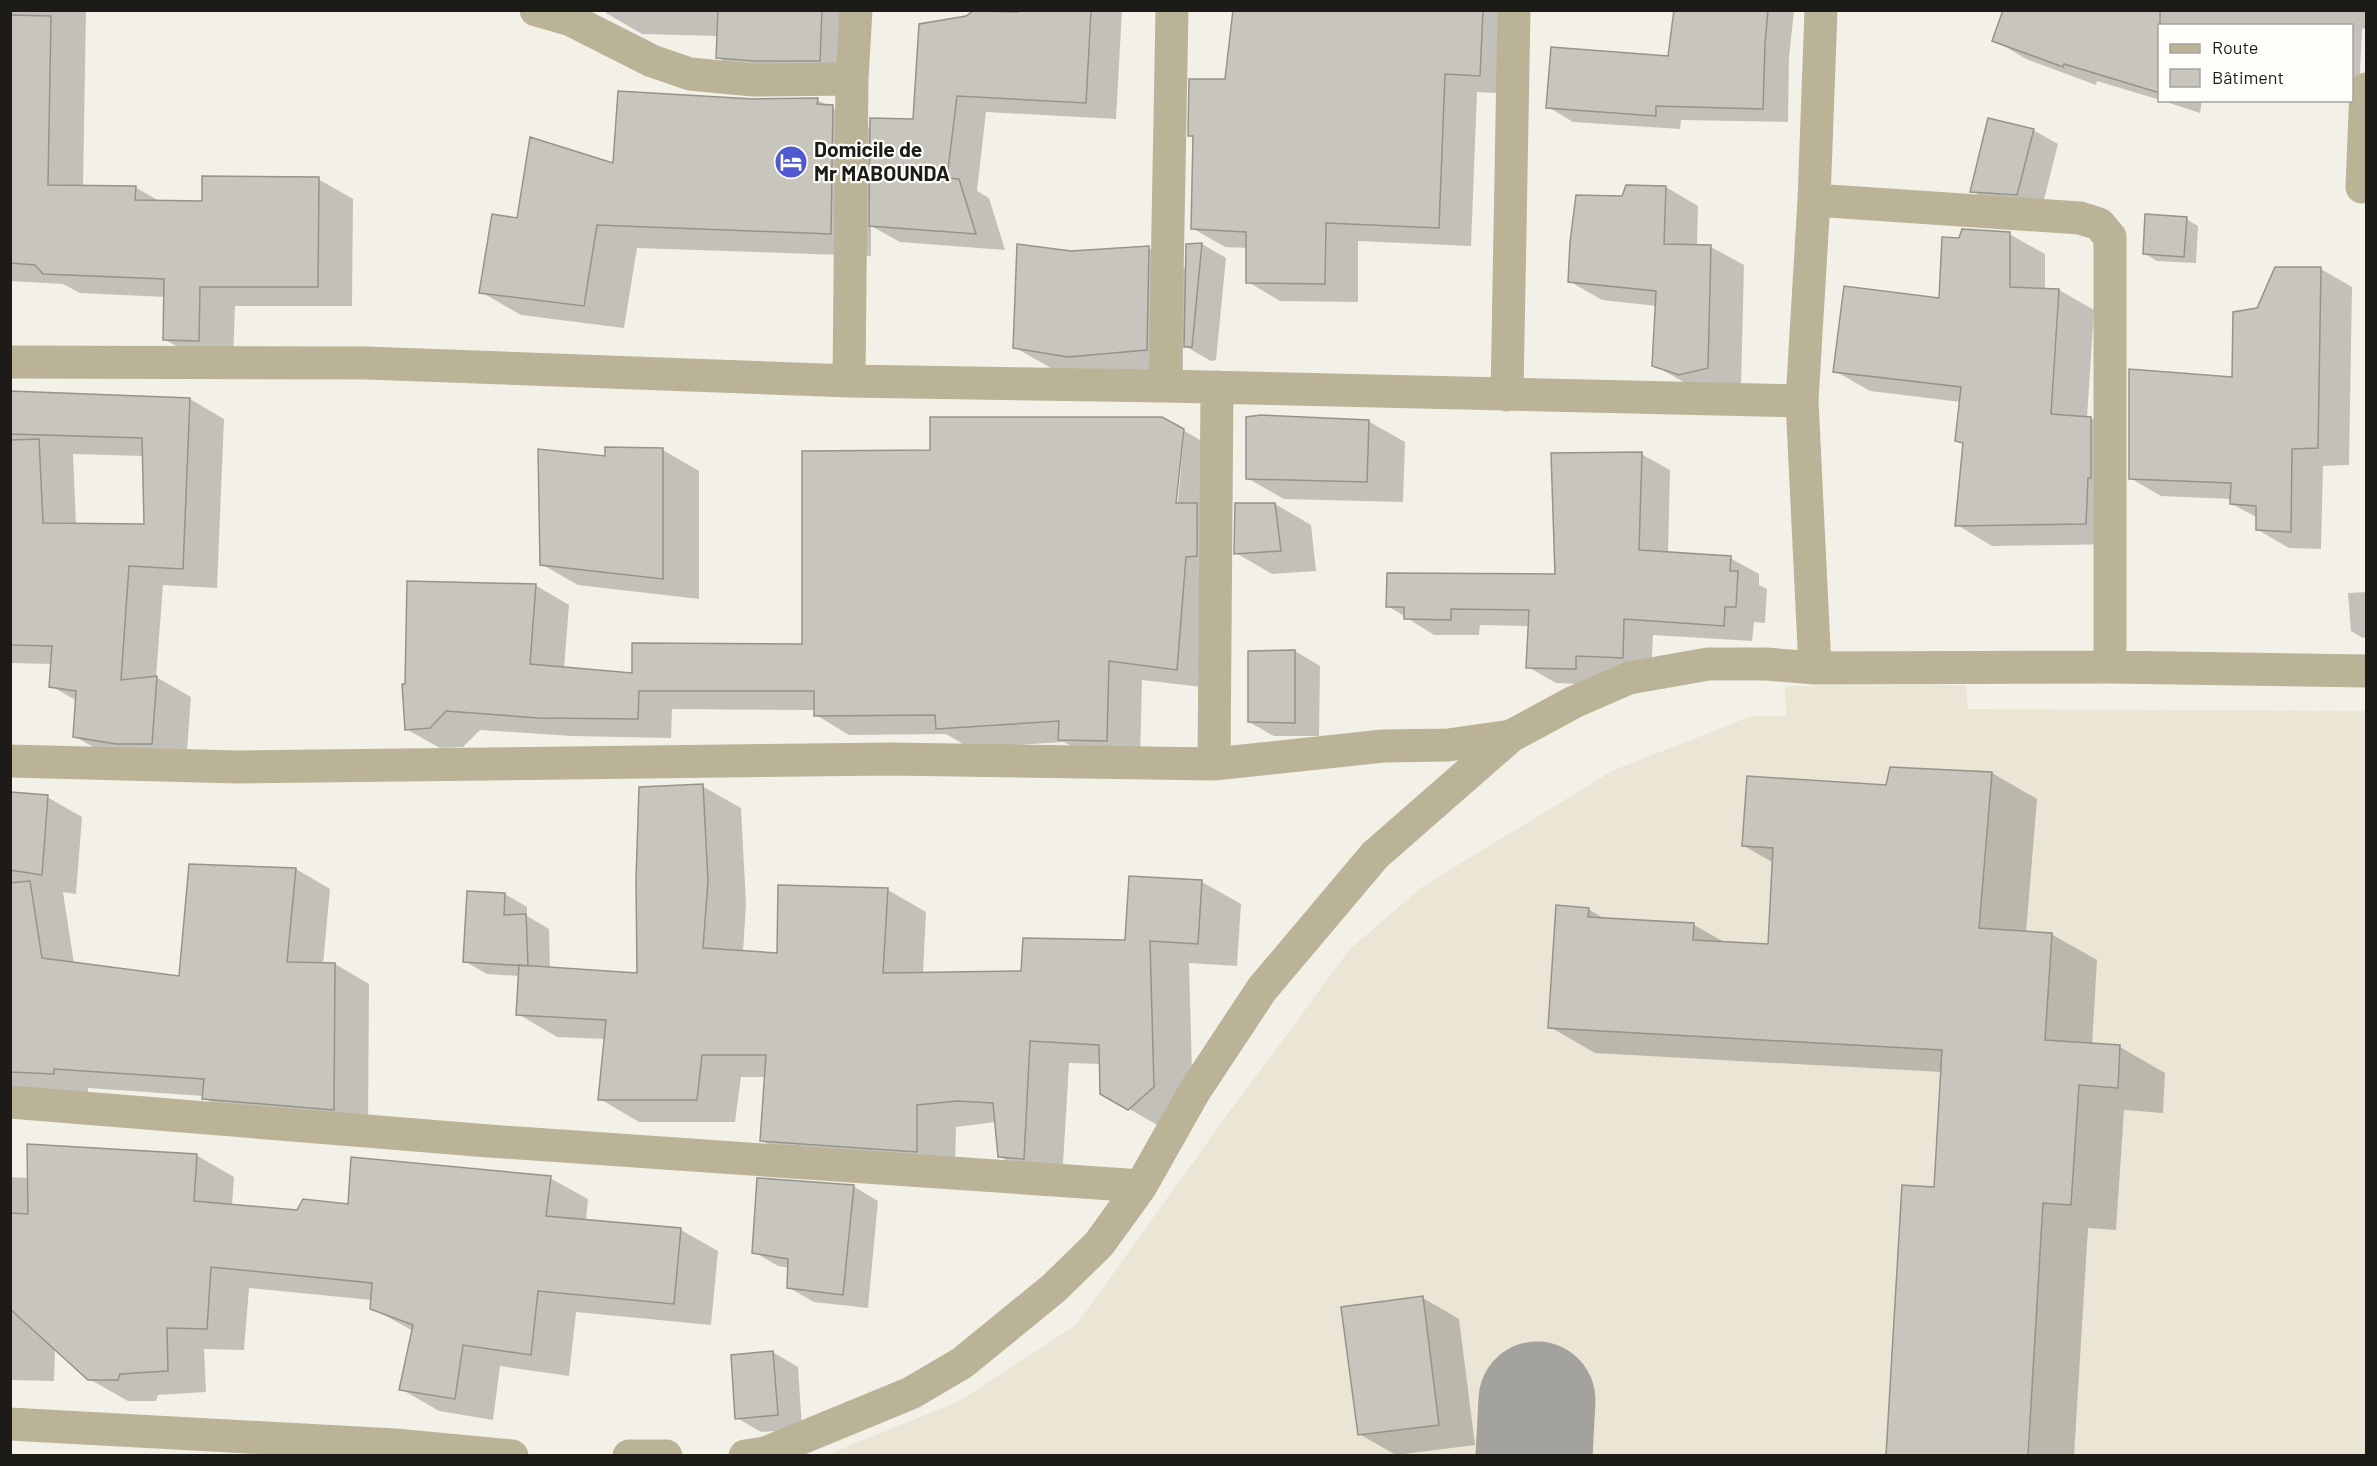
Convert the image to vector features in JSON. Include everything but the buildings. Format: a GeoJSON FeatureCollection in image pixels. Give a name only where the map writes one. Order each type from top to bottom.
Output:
{"type":"FeatureCollection","features":[{"type":"Feature","properties":{"kind":"street"},"geometry":{"type":"LineString","coordinates":[[536,10],[571,20],[652,61],[690,74],[753,80],[852,79]]}},
{"type":"Feature","properties":{"kind":"street"},"geometry":{"type":"LineString","coordinates":[[849,381],[852,79],[856,10]]}},
{"type":"Feature","properties":{"kind":"street"},"geometry":{"type":"LineString","coordinates":[[1165,386],[1172,10]]}},
{"type":"Feature","properties":{"kind":"street"},"geometry":{"type":"LineString","coordinates":[[1507,395],[1514,10]]}},
{"type":"Feature","properties":{"kind":"street"},"geometry":{"type":"LineString","coordinates":[[1815,668],[1802,401],[1814,200],[1821,10]]}},
{"type":"Feature","properties":{"kind":"street"},"geometry":{"type":"LineString","coordinates":[[2362,187],[2367,89]]}},
{"type":"Feature","properties":{"kind":"street"},"geometry":{"type":"LineString","coordinates":[[1814,200],[2080,218],[2099,224],[2110,237],[2110,668]]}},
{"type":"Feature","properties":{"kind":"street"},"geometry":{"type":"LineString","coordinates":[[10,362],[367,363],[849,381],[1802,401]]}},
{"type":"Feature","properties":{"kind":"street"},"geometry":{"type":"LineString","coordinates":[[1214,764],[1216,387]]}},
{"type":"Feature","properties":{"kind":"street"},"geometry":{"type":"LineString","coordinates":[[745,1455],[765,1453],[911,1393],[962,1362],[1054,1288],[1099,1244],[1141,1186],[1194,1092],[1262,989],[1375,855],[1512,736],[1574,702],[1629,678],[1708,664],[1766,664],[1815,668],[2367,671]]}},
{"type":"Feature","properties":{"kind":"street"},"geometry":{"type":"LineString","coordinates":[[10,761],[238,766],[891,759],[1214,764],[1383,746],[1448,745],[1512,736]]}},
{"type":"Feature","properties":{"kind":"street"},"geometry":{"type":"LineString","coordinates":[[10,1102],[489,1141],[1141,1186]]}},
{"type":"Feature","properties":{"kind":"street"},"geometry":{"type":"LineString","coordinates":[[10,1424],[394,1445],[512,1455]]}},
{"type":"Feature","properties":{"kind":"street"},"geometry":{"type":"LineString","coordinates":[[629,1455],[666,1455]]}},
{"type":"Feature","properties":{"kind":"shaded area"},"geometry":{"type":"Polygon","coordinates":[[[1966,685],[1968,709],[2366,711],[2366,1455],[824,1456],[958,1402],[1077,1324],[1224,1119],[1350,949],[1422,887],[1612,771],[1751,716],[1786,716],[1785,686],[1966,685]]]}},
{"type":"Feature","properties":{"kind":"taxiway"},"geometry":{"type":"LineString","coordinates":[[1534,1456],[1537,1400]]}},
{"type":"Feature","properties":{"kind":"place","name":"Domicile de Mr MABOUNDA"},"geometry":{"type":"Point","coordinates":[791,162]}}]}
